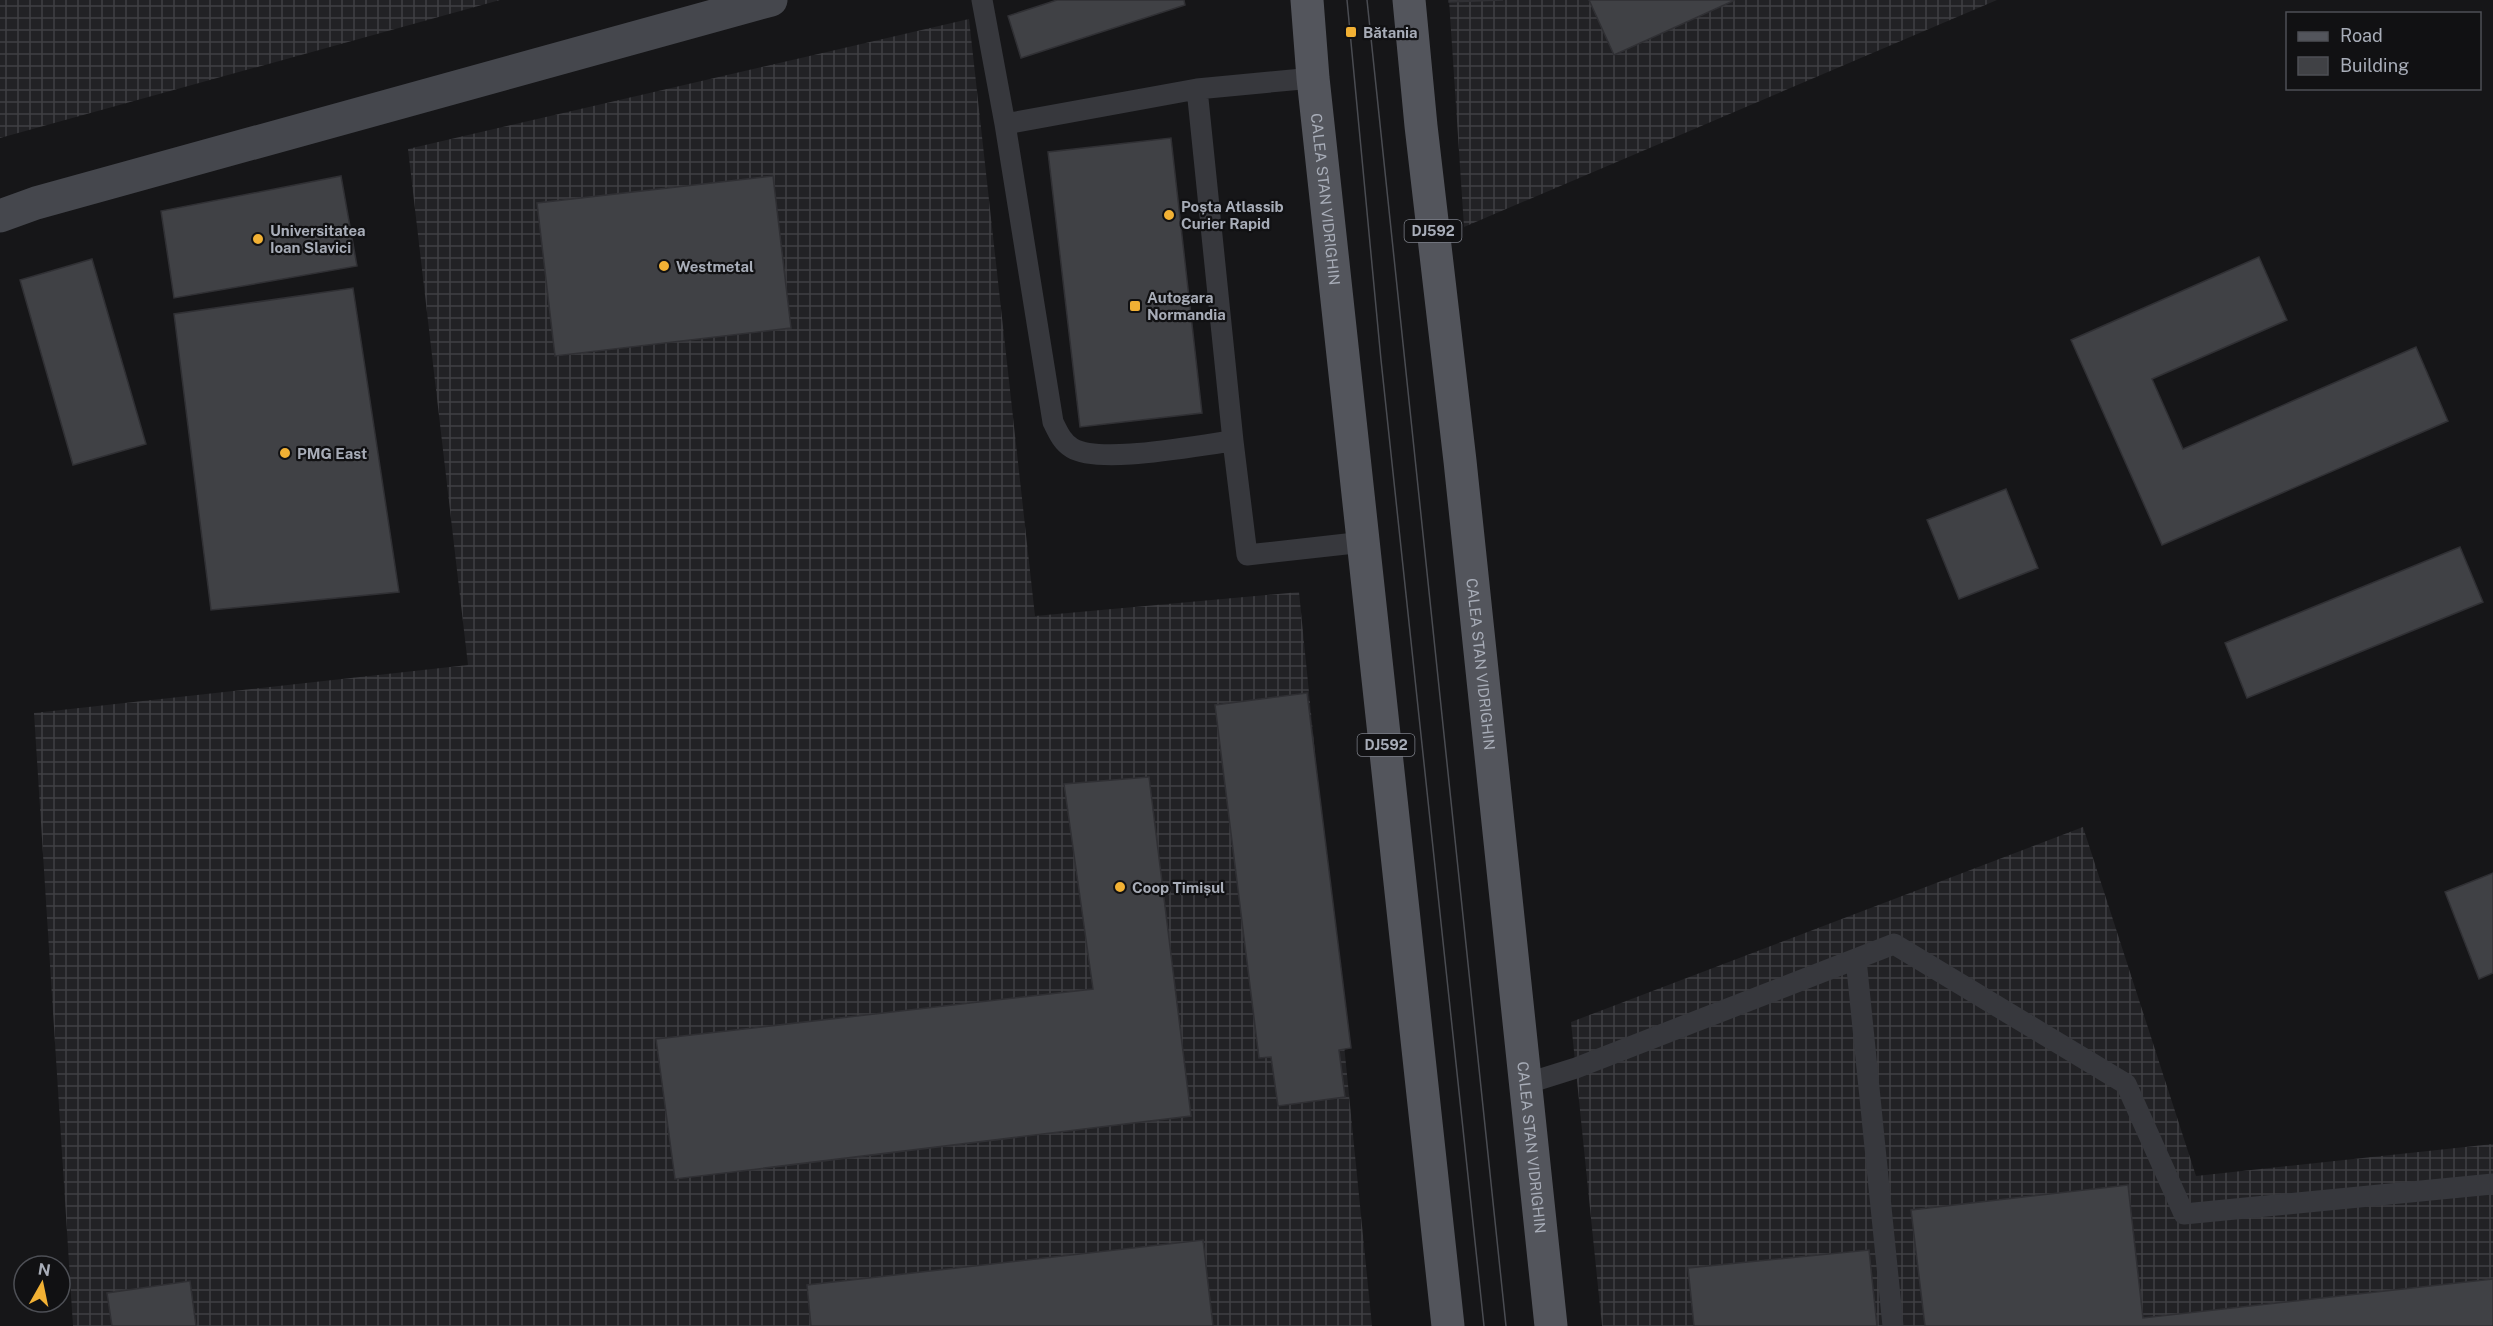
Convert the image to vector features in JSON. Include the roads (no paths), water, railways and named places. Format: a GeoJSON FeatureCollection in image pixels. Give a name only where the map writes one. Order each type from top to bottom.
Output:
{"type":"FeatureCollection","features":[{"type":"Feature","properties":{"kind":"main road","name":"CALEA STAN VIDRIGHIN"},"geometry":{"type":"LineString","coordinates":[[1307,0],[1313,78],[1448,1326]]}},
{"type":"Feature","properties":{"kind":"main road","name":"CALEA STAN VIDRIGHIN"},"geometry":{"type":"LineString","coordinates":[[1409,0],[1551,1326]]}},
{"type":"Feature","properties":{"kind":"street"},"geometry":{"type":"LineString","coordinates":[[0,216],[36,203],[771,0]]}},
{"type":"Feature","properties":{"kind":"lane"},"geometry":{"type":"LineString","coordinates":[[982,0],[1005,124],[1053,422],[1061,438],[1072,448],[1097,456],[1233,441]]}},
{"type":"Feature","properties":{"kind":"lane"},"geometry":{"type":"LineString","coordinates":[[1005,124],[1197,90],[1313,78]]}},
{"type":"Feature","properties":{"kind":"lane"},"geometry":{"type":"LineString","coordinates":[[1197,90],[1247,555],[1364,542]]}},
{"type":"Feature","properties":{"kind":"lane"},"geometry":{"type":"LineString","coordinates":[[1525,1084],[1576,1068],[1894,944],[2126,1084],[2184,1214],[2493,1184]]}},
{"type":"Feature","properties":{"kind":"lane"},"geometry":{"type":"LineString","coordinates":[[1856,959],[1893,1326]]}},
{"type":"Feature","properties":{"kind":"tram line"},"geometry":{"type":"LineString","coordinates":[[1347,0],[1381,360],[1484,1326]]}},
{"type":"Feature","properties":{"kind":"tram line"},"geometry":{"type":"LineString","coordinates":[[1367,0],[1506,1326]]}},
{"type":"Feature","properties":{"kind":"place","name":"Bătania"},"geometry":{"type":"Point","coordinates":[1351,32]}},
{"type":"Feature","properties":{"kind":"place","name":"Poșta Atlassib Curier Rapid"},"geometry":{"type":"Point","coordinates":[1169,215]}},
{"type":"Feature","properties":{"kind":"place","name":"Universitatea Ioan Slavici"},"geometry":{"type":"Point","coordinates":[258,239]}},
{"type":"Feature","properties":{"kind":"place","name":"Westmetal"},"geometry":{"type":"Point","coordinates":[664,266]}},
{"type":"Feature","properties":{"kind":"place","name":"Autogara Normandia"},"geometry":{"type":"Point","coordinates":[1135,306]}},
{"type":"Feature","properties":{"kind":"place","name":"PMG East"},"geometry":{"type":"Point","coordinates":[285,453]}},
{"type":"Feature","properties":{"kind":"place","name":"Coop Timișul"},"geometry":{"type":"Point","coordinates":[1120,887]}}]}
